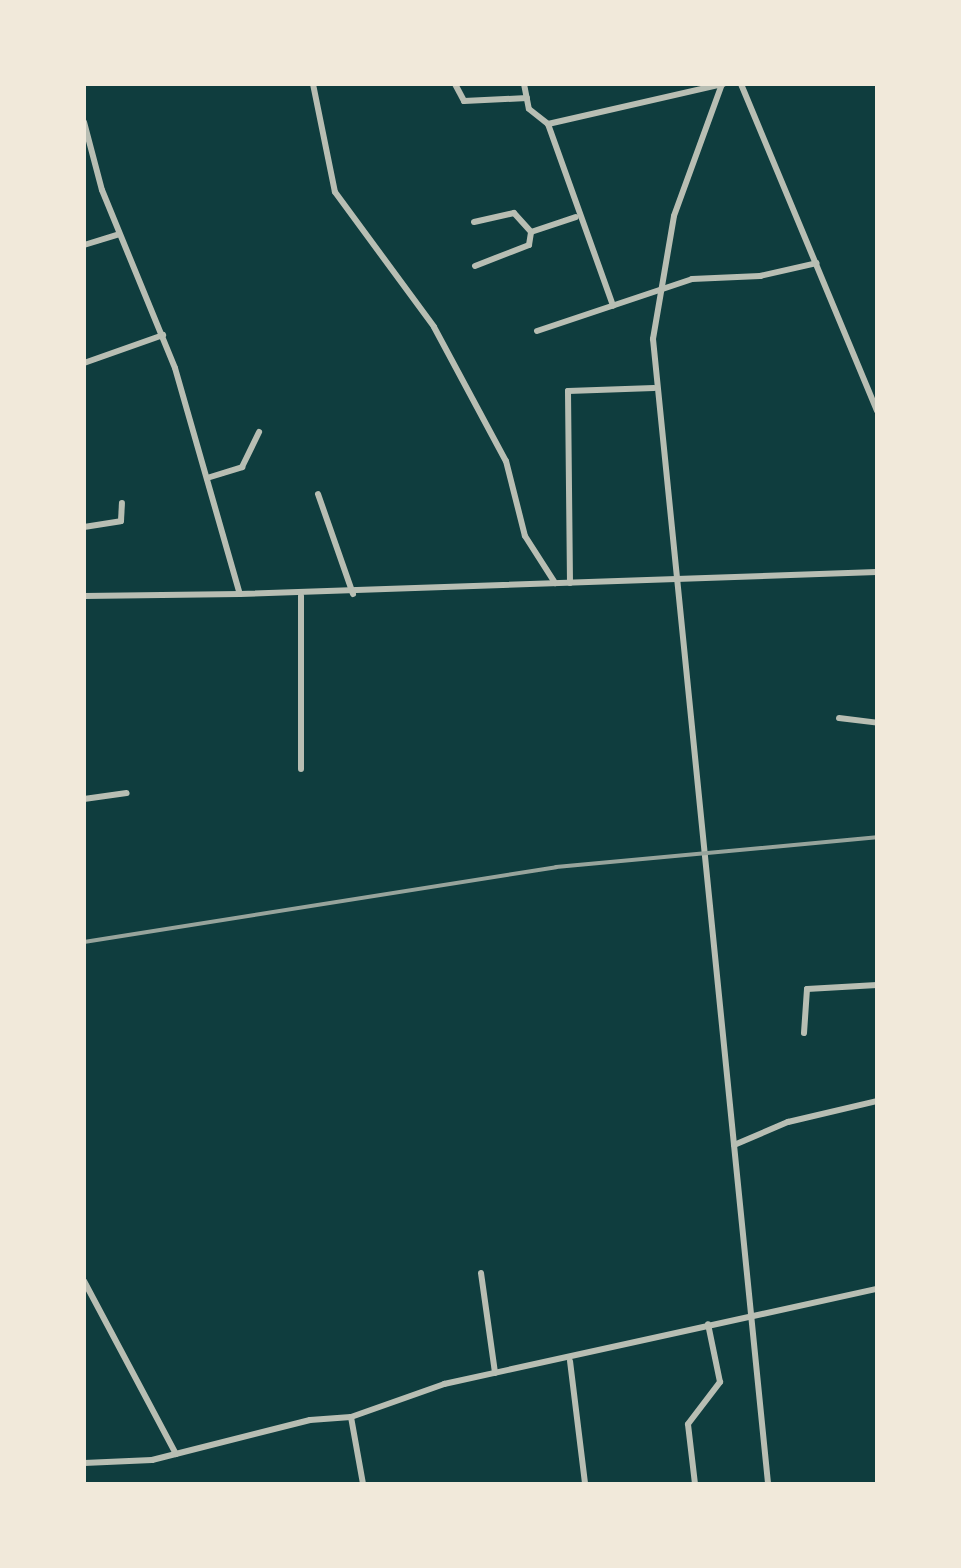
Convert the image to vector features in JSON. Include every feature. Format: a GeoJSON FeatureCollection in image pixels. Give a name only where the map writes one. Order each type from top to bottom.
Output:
{"type":"FeatureCollection","features":[{"type":"Feature","properties":{"kind":"street"},"geometry":{"type":"LineString","coordinates":[[313,84],[335,192],[434,327],[506,461],[525,536],[555,583]]}},
{"type":"Feature","properties":{"kind":"street"},"geometry":{"type":"LineString","coordinates":[[455,84],[464,101],[527,98]]}},
{"type":"Feature","properties":{"kind":"street"},"geometry":{"type":"LineString","coordinates":[[524,84],[535,118],[548,124],[722,84]]}},
{"type":"Feature","properties":{"kind":"street"},"geometry":{"type":"LineString","coordinates":[[722,84],[685,178],[656,293],[654,388],[768,1484]]}},
{"type":"Feature","properties":{"kind":"street"},"geometry":{"type":"LineString","coordinates":[[741,84],[877,411]]}},
{"type":"Feature","properties":{"kind":"street"},"geometry":{"type":"LineString","coordinates":[[84,122],[86,144],[119,234],[163,335],[240,594]]}},
{"type":"Feature","properties":{"kind":"street"},"geometry":{"type":"LineString","coordinates":[[548,124],[576,217],[613,306]]}},
{"type":"Feature","properties":{"kind":"street"},"geometry":{"type":"LineString","coordinates":[[474,222],[514,213],[531,232]]}},
{"type":"Feature","properties":{"kind":"street"},"geometry":{"type":"LineString","coordinates":[[531,232],[576,217]]}},
{"type":"Feature","properties":{"kind":"street"},"geometry":{"type":"LineString","coordinates":[[475,266],[529,245],[531,232]]}},
{"type":"Feature","properties":{"kind":"street"},"geometry":{"type":"LineString","coordinates":[[84,245],[119,234]]}},
{"type":"Feature","properties":{"kind":"street"},"geometry":{"type":"LineString","coordinates":[[537,331],[692,279],[760,276],[817,263]]}},
{"type":"Feature","properties":{"kind":"street"},"geometry":{"type":"LineString","coordinates":[[84,363],[163,335]]}},
{"type":"Feature","properties":{"kind":"street"},"geometry":{"type":"LineString","coordinates":[[570,583],[568,391],[654,388]]}},
{"type":"Feature","properties":{"kind":"street"},"geometry":{"type":"LineString","coordinates":[[207,478],[242,467],[259,432]]}},
{"type":"Feature","properties":{"kind":"street"},"geometry":{"type":"LineString","coordinates":[[318,494],[353,594]]}},
{"type":"Feature","properties":{"kind":"street"},"geometry":{"type":"LineString","coordinates":[[84,527],[121,521],[122,503]]}},
{"type":"Feature","properties":{"kind":"street"},"geometry":{"type":"LineString","coordinates":[[84,596],[301,596],[555,583],[877,572]]}},
{"type":"Feature","properties":{"kind":"street"},"geometry":{"type":"LineString","coordinates":[[301,596],[301,769]]}},
{"type":"Feature","properties":{"kind":"street"},"geometry":{"type":"LineString","coordinates":[[839,718],[877,723]]}},
{"type":"Feature","properties":{"kind":"street"},"geometry":{"type":"LineString","coordinates":[[84,799],[127,793]]}},
{"type":"Feature","properties":{"kind":"street"},"geometry":{"type":"LineString","coordinates":[[804,1033],[807,989],[877,985]]}},
{"type":"Feature","properties":{"kind":"street"},"geometry":{"type":"LineString","coordinates":[[734,1145],[788,1122],[877,1101]]}},
{"type":"Feature","properties":{"kind":"street"},"geometry":{"type":"LineString","coordinates":[[481,1273],[495,1373]]}},
{"type":"Feature","properties":{"kind":"street"},"geometry":{"type":"LineString","coordinates":[[84,1281],[176,1454]]}},
{"type":"Feature","properties":{"kind":"street"},"geometry":{"type":"LineString","coordinates":[[84,1463],[176,1454],[351,1417],[495,1373],[570,1361],[751,1313],[877,1289]]}},
{"type":"Feature","properties":{"kind":"street"},"geometry":{"type":"LineString","coordinates":[[695,1484],[688,1424],[720,1382],[708,1324]]}},
{"type":"Feature","properties":{"kind":"street"},"geometry":{"type":"LineString","coordinates":[[570,1361],[585,1484]]}},
{"type":"Feature","properties":{"kind":"street"},"geometry":{"type":"LineString","coordinates":[[351,1417],[363,1484]]}},
{"type":"Feature","properties":{"kind":"railway"},"geometry":{"type":"LineString","coordinates":[[84,942],[556,867],[877,837]]}}]}
